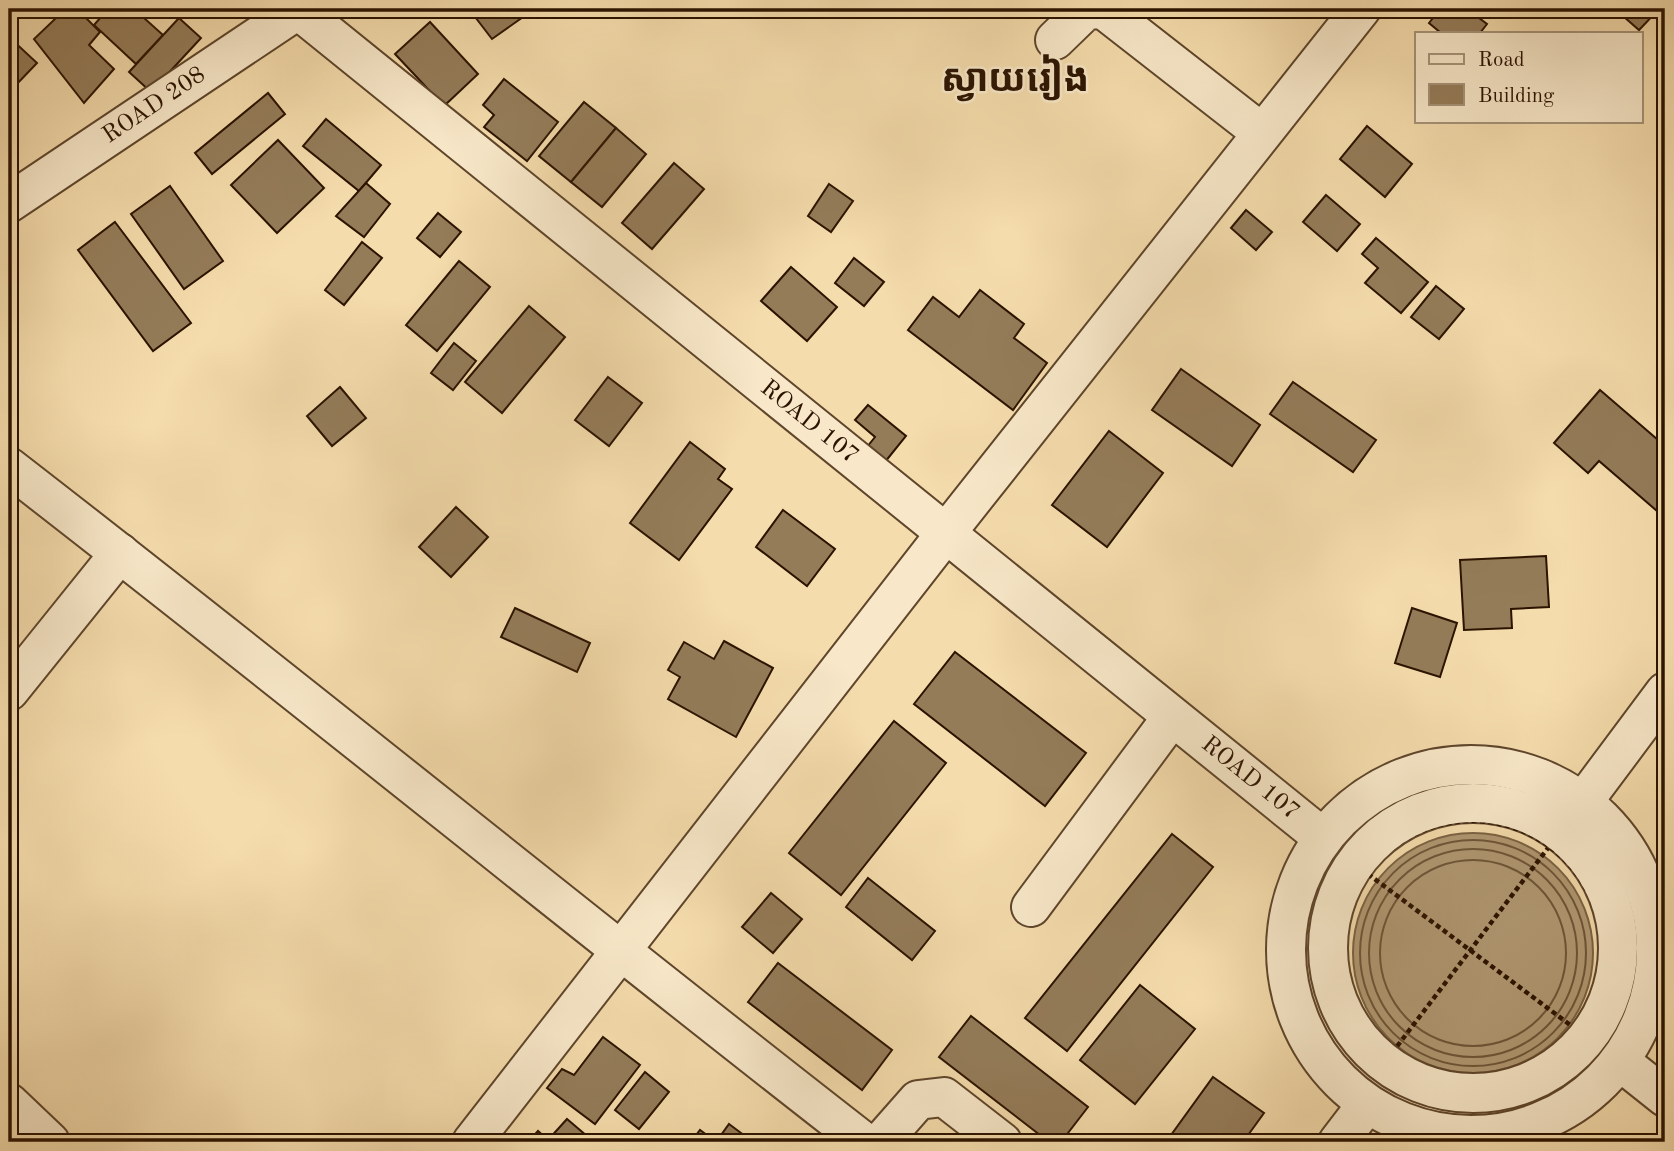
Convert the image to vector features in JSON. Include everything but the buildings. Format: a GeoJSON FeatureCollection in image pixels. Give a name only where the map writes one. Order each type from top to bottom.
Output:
{"type":"FeatureCollection","features":[{"type":"Feature","properties":{"kind":"street","name":"ROAD 208"},"geometry":{"type":"LineString","coordinates":[[9,203],[298,9]]}},
{"type":"Feature","properties":{"kind":"street","name":"ROAD 107"},"geometry":{"type":"LineString","coordinates":[[298,9],[1322,837]]}},
{"type":"Feature","properties":{"kind":"street"},"geometry":{"type":"LineString","coordinates":[[1055,40],[1086,10],[1103,9],[1262,133]]}},
{"type":"Feature","properties":{"kind":"street"},"geometry":{"type":"LineString","coordinates":[[472,1142],[946,534],[1361,9]]}},
{"type":"Feature","properties":{"kind":"street"},"geometry":{"type":"LineString","coordinates":[[9,467],[864,1142]]}},
{"type":"Feature","properties":{"kind":"street"},"geometry":{"type":"LineString","coordinates":[[9,691],[120,553]]}},
{"type":"Feature","properties":{"kind":"street"},"geometry":{"type":"LineString","coordinates":[[1583,802],[1665,692]]}},
{"type":"Feature","properties":{"kind":"street"},"geometry":{"type":"LineString","coordinates":[[1031,907],[1172,718]]}},
{"type":"Feature","properties":{"kind":"street"},"geometry":{"type":"LineString","coordinates":[[1474,763],[1532,774],[1583,802],[1623,844],[1650,896],[1658,954],[1648,1011],[1621,1062],[1579,1102],[1527,1128],[1469,1136],[1412,1126],[1367,1104],[1320,1057],[1294,1004],[1285,946],[1295,888],[1322,837],[1364,797],[1416,772],[1474,763]]}},
{"type":"Feature","properties":{"kind":"street"},"geometry":{"type":"LineString","coordinates":[[1496,803],[1543,820],[1582,851],[1609,894],[1620,942],[1613,992],[1591,1037],[1555,1071],[1509,1091],[1460,1094],[1414,1082],[1375,1057],[1360,1039],[1346,1021],[1329,977],[1327,931],[1340,886],[1365,848],[1402,819],[1446,804],[1496,803]]}},
{"type":"Feature","properties":{"kind":"street"},"geometry":{"type":"LineString","coordinates":[[1621,1062],[1665,1097]]}},
{"type":"Feature","properties":{"kind":"street"},"geometry":{"type":"LineString","coordinates":[[881,1142],[918,1100],[944,1097],[1002,1142]]}},
{"type":"Feature","properties":{"kind":"street"},"geometry":{"type":"LineString","coordinates":[[9,1103],[50,1142]]}},
{"type":"Feature","properties":{"kind":"street"},"geometry":{"type":"LineString","coordinates":[[1339,1142],[1367,1104]]}},
{"type":"Feature","properties":{"kind":"path"},"geometry":{"type":"LineString","coordinates":[[1492,822],[1535,837],[1548,848],[1569,865],[1593,903],[1603,946],[1597,990],[1577,1030],[1545,1060],[1504,1078],[1460,1081],[1420,1071],[1385,1048],[1359,1016],[1344,977],[1342,936],[1353,896],[1377,862],[1409,836],[1448,823],[1492,822]]}},
{"type":"Feature","properties":{"kind":"path"},"geometry":{"type":"LineString","coordinates":[[1392,1053],[1548,848]]}},
{"type":"Feature","properties":{"kind":"path"},"geometry":{"type":"LineString","coordinates":[[1368,874],[1577,1030]]}},
{"type":"Feature","properties":{"kind":"water"},"geometry":{"type":"Polygon","coordinates":[[[1473,833],[1519,842],[1540,853],[1558,868],[1573,886],[1584,907],[1593,953],[1584,999],[1573,1020],[1558,1038],[1540,1053],[1519,1064],[1473,1073],[1427,1064],[1406,1053],[1388,1038],[1373,1020],[1362,999],[1353,953],[1362,907],[1373,886],[1388,868],[1406,853],[1427,842],[1473,833]]]}},
{"type":"Feature","properties":{"kind":"district","name":"ស្វាយរៀង"},"geometry":{"type":"Point","coordinates":[1015,81]}}]}
